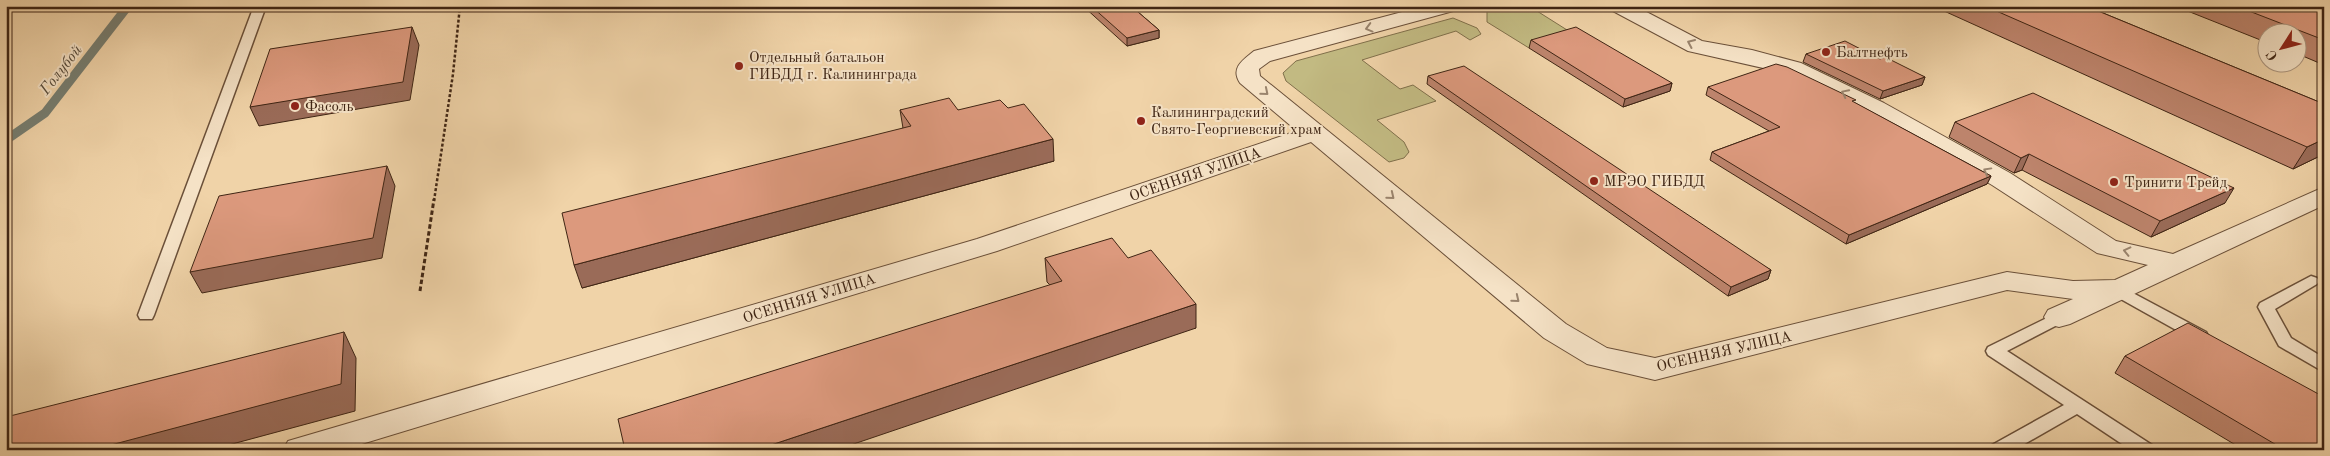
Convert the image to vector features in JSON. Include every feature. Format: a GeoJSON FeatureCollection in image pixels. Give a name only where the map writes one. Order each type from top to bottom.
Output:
{"type":"FeatureCollection","features":[{"type":"Feature","properties":{"kind":"street","name":"ОСЕННЯЯ УЛИЦА"},"geometry":{"type":"LineString","coordinates":[[1450,6],[1262,56],[1248,67],[1248,78],[1555,331],[1598,357],[1655,369],[2008,281],[2073,290],[2116,289]]}},
{"type":"Feature","properties":{"kind":"street"},"geometry":{"type":"LineString","coordinates":[[1618,6],[1696,46],[1752,57],[1793,68],[1876,108],[2001,179],[2107,247],[2175,263]]}},
{"type":"Feature","properties":{"kind":"street","name":"ОСЕННЯЯ УЛИЦА"},"geometry":{"type":"LineString","coordinates":[[300,450],[986,245],[1314,133]]}},
{"type":"Feature","properties":{"kind":"street","name":"ОСЕННЯЯ УЛИЦА"},"geometry":{"type":"LineString","coordinates":[[2059,316],[2324,195]]}},
{"type":"Feature","properties":{"kind":"lane"},"geometry":{"type":"LineString","coordinates":[[146,314],[260,6]]}},
{"type":"Feature","properties":{"kind":"lane"},"geometry":{"type":"LineString","coordinates":[[2311,281],[2266,307],[2286,342],[2324,366]]}},
{"type":"Feature","properties":{"kind":"lane"},"geometry":{"type":"LineString","coordinates":[[2116,289],[2211,342]]}},
{"type":"Feature","properties":{"kind":"lane"},"geometry":{"type":"LineString","coordinates":[[2059,316],[1994,351],[2146,450]]}},
{"type":"Feature","properties":{"kind":"lane"},"geometry":{"type":"LineString","coordinates":[[1999,450],[2078,405]]}},
{"type":"Feature","properties":{"kind":"path"},"geometry":{"type":"LineString","coordinates":[[420,290],[453,74],[460,6]]}},
{"type":"Feature","properties":{"kind":"shaded area"},"geometry":{"type":"Polygon","coordinates":[[[1495,6],[1529,6],[1575,35],[1529,48],[1487,22],[1487,9],[1495,6]]]}},
{"type":"Feature","properties":{"kind":"shaded area"},"geometry":{"type":"Polygon","coordinates":[[[1453,18],[1477,28],[1481,34],[1470,40],[1456,31],[1362,60],[1400,89],[1413,85],[1436,101],[1377,120],[1404,142],[1409,152],[1404,158],[1389,162],[1286,81],[1283,73],[1296,61],[1453,18]]]}},
{"type":"Feature","properties":{"kind":"building"},"geometry":{"type":"Polygon","coordinates":[[[1091,6],[1131,6],[1159,30],[1127,38],[1091,6]]]}},
{"type":"Feature","properties":{"kind":"building"},"geometry":{"type":"Polygon","coordinates":[[[1985,6],[2086,6],[2324,104],[2324,139],[2307,147],[1985,6]]]}},
{"type":"Feature","properties":{"kind":"building"},"geometry":{"type":"Polygon","coordinates":[[[2236,6],[2324,6],[2324,40],[2308,34],[2308,22],[2277,22],[2236,6]]]}},
{"type":"Feature","properties":{"kind":"building"},"geometry":{"type":"Polygon","coordinates":[[[412,27],[403,82],[250,107],[270,49],[412,27]]]}},
{"type":"Feature","properties":{"kind":"building"},"geometry":{"type":"Polygon","coordinates":[[[1576,27],[1672,83],[1625,99],[1531,40],[1576,27]]]}},
{"type":"Feature","properties":{"kind":"building","name":"Балтнефть"},"geometry":{"type":"Polygon","coordinates":[[[1845,41],[1880,59],[1885,57],[1925,77],[1883,91],[1806,54],[1845,41]]]}},
{"type":"Feature","properties":{"kind":"building"},"geometry":{"type":"Polygon","coordinates":[[[1776,64],[1787,67],[1856,100],[1852,101],[1991,176],[1849,235],[1712,152],[1780,127],[1708,87],[1776,64]]]}},
{"type":"Feature","properties":{"kind":"building","name":"МРЭО ГИБДД"},"geometry":{"type":"Polygon","coordinates":[[[1464,66],[1771,270],[1731,287],[1428,76],[1464,66]]]}},
{"type":"Feature","properties":{"kind":"building","name":"Тринити Трейд"},"geometry":{"type":"Polygon","coordinates":[[[2033,93],[2234,188],[2160,221],[2029,154],[2021,158],[1955,122],[2033,93]]]}},
{"type":"Feature","properties":{"kind":"building"},"geometry":{"type":"Polygon","coordinates":[[[949,98],[958,110],[1000,100],[1008,108],[1024,104],[1053,139],[574,265],[562,213],[911,126],[900,110],[949,98]]]}},
{"type":"Feature","properties":{"kind":"building"},"geometry":{"type":"Polygon","coordinates":[[[387,166],[373,238],[190,272],[219,196],[387,166]]]}},
{"type":"Feature","properties":{"kind":"building"},"geometry":{"type":"Polygon","coordinates":[[[1112,238],[1128,258],[1151,250],[1196,304],[756,450],[625,450],[618,419],[1062,281],[1045,258],[1112,238]]]}},
{"type":"Feature","properties":{"kind":"building"},"geometry":{"type":"Polygon","coordinates":[[[2188,323],[2324,397],[2324,450],[2285,450],[2125,356],[2188,323]]]}},
{"type":"Feature","properties":{"kind":"building"},"geometry":{"type":"Polygon","coordinates":[[[344,332],[341,384],[92,450],[6,450],[6,417],[344,332]]]}},
{"type":"Feature","properties":{"kind":"waterway","name":"Голубой"},"geometry":{"type":"LineString","coordinates":[[6,140],[45,113],[128,6]]}},
{"type":"Feature","properties":{"kind":"place","name":"Балтнефть"},"geometry":{"type":"Point","coordinates":[1826,52]}},
{"type":"Feature","properties":{"kind":"place","name":"Отдельный батальон ГИБДД г. Калининграда"},"geometry":{"type":"Point","coordinates":[739,66]}},
{"type":"Feature","properties":{"kind":"place","name":"Фасоль"},"geometry":{"type":"Point","coordinates":[295,106]}},
{"type":"Feature","properties":{"kind":"place","name":"Калининградский Свято-Георгиевский храм"},"geometry":{"type":"Point","coordinates":[1141,121]}},
{"type":"Feature","properties":{"kind":"place","name":"МРЭО ГИБДД"},"geometry":{"type":"Point","coordinates":[1594,181]}},
{"type":"Feature","properties":{"kind":"place","name":"Тринити Трейд"},"geometry":{"type":"Point","coordinates":[2114,182]}}]}
